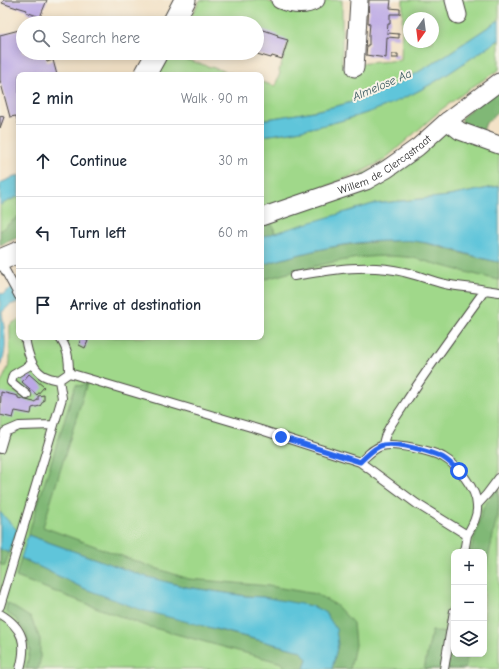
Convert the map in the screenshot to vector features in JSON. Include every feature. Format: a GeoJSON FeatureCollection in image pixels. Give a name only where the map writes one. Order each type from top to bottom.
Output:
{"type":"FeatureCollection","features":[{"type":"Feature","properties":{"kind":"street"},"geometry":{"type":"LineString","coordinates":[[177,16],[186,0]]}},
{"type":"Feature","properties":{"kind":"street"},"geometry":{"type":"LineString","coordinates":[[280,0],[288,4],[300,5],[310,4],[316,0]]}},
{"type":"Feature","properties":{"kind":"street"},"geometry":{"type":"LineString","coordinates":[[355,68],[359,0]]}},
{"type":"Feature","properties":{"kind":"street"},"geometry":{"type":"LineString","coordinates":[[147,72],[153,60]]}},
{"type":"Feature","properties":{"kind":"street","name":"Willem de Clercqstraat"},"geometry":{"type":"LineString","coordinates":[[264,216],[366,181],[387,169],[418,147],[447,121],[499,82]]}},
{"type":"Feature","properties":{"kind":"street"},"geometry":{"type":"LineString","coordinates":[[447,121],[460,131],[499,145]]}},
{"type":"Feature","properties":{"kind":"street"},"geometry":{"type":"LineString","coordinates":[[0,261],[16,253]]}},
{"type":"Feature","properties":{"kind":"lane"},"geometry":{"type":"LineString","coordinates":[[0,261],[16,291]]}},
{"type":"Feature","properties":{"kind":"lane"},"geometry":{"type":"LineString","coordinates":[[294,276],[352,267],[383,269],[403,272],[445,284],[499,292]]}},
{"type":"Feature","properties":{"kind":"lane"},"geometry":{"type":"LineString","coordinates":[[383,445],[384,438],[390,427],[418,383],[485,290]]}},
{"type":"Feature","properties":{"kind":"lane"},"geometry":{"type":"LineString","coordinates":[[25,340],[26,348],[32,364],[45,377],[59,380],[69,373]]}},
{"type":"Feature","properties":{"kind":"lane"},"geometry":{"type":"LineString","coordinates":[[61,340],[67,350],[69,373]]}},
{"type":"Feature","properties":{"kind":"lane"},"geometry":{"type":"LineString","coordinates":[[27,395],[11,382],[13,375],[32,364]]}},
{"type":"Feature","properties":{"kind":"lane"},"geometry":{"type":"LineString","coordinates":[[69,373],[261,430],[360,462],[417,504],[467,535]]}},
{"type":"Feature","properties":{"kind":"lane"},"geometry":{"type":"LineString","coordinates":[[0,606],[62,398],[59,380]]}},
{"type":"Feature","properties":{"kind":"lane"},"geometry":{"type":"LineString","coordinates":[[0,449],[5,432],[19,426],[53,426]]}},
{"type":"Feature","properties":{"kind":"lane"},"geometry":{"type":"LineString","coordinates":[[360,462],[373,450],[383,445],[404,446],[424,450],[443,457],[467,480],[478,505],[476,518],[467,535],[465,549]]}},
{"type":"Feature","properties":{"kind":"lane"},"geometry":{"type":"LineString","coordinates":[[478,505],[499,478]]}},
{"type":"Feature","properties":{"kind":"lane"},"geometry":{"type":"LineString","coordinates":[[0,614],[12,623],[21,634],[24,645],[24,655],[20,669]]}},
{"type":"Feature","properties":{"kind":"lane"},"geometry":{"type":"LineString","coordinates":[[444,669],[452,621]]}},
{"type":"Feature","properties":{"kind":"green space"},"geometry":{"type":"Polygon","coordinates":[[[200,0],[265,0],[286,9],[314,8],[324,0],[342,0],[342,64],[357,69],[357,64],[401,60],[403,0],[499,0],[499,20],[442,58],[397,84],[353,102],[264,119],[264,83],[275,86],[280,73],[279,71],[288,44],[264,36],[264,16],[191,16],[200,0]]]}},
{"type":"Feature","properties":{"kind":"green space"},"geometry":{"type":"Polygon","coordinates":[[[499,40],[499,70],[472,87],[442,109],[384,160],[361,172],[330,185],[264,209],[264,136],[302,130],[364,114],[404,98],[432,84],[499,40]]]}},
{"type":"Feature","properties":{"kind":"green space"},"geometry":{"type":"Polygon","coordinates":[[[166,60],[187,60],[228,72],[160,72],[166,60]]]}},
{"type":"Feature","properties":{"kind":"green space"},"geometry":{"type":"Polygon","coordinates":[[[499,85],[499,111],[486,123],[482,133],[462,125],[462,117],[499,85]]]}},
{"type":"Feature","properties":{"kind":"green space"},"geometry":{"type":"Polygon","coordinates":[[[446,131],[499,152],[499,186],[449,196],[373,204],[275,234],[273,226],[269,222],[446,131]]]}},
{"type":"Feature","properties":{"kind":"green space"},"geometry":{"type":"Polygon","coordinates":[[[16,197],[16,218],[0,231],[0,205],[16,197]]]}},
{"type":"Feature","properties":{"kind":"green space"},"geometry":{"type":"Polygon","coordinates":[[[16,218],[16,238],[0,245],[0,231],[16,218]]]}},
{"type":"Feature","properties":{"kind":"green space"},"geometry":{"type":"Polygon","coordinates":[[[269,222],[273,226],[275,234],[264,236],[264,224],[269,222]]]}},
{"type":"Feature","properties":{"kind":"green space"},"geometry":{"type":"Polygon","coordinates":[[[412,240],[499,262],[499,280],[414,258],[387,256],[332,262],[264,279],[264,264],[329,248],[376,242],[412,240]]]}},
{"type":"Feature","properties":{"kind":"green space"},"geometry":{"type":"Polygon","coordinates":[[[392,249],[499,269],[499,669],[0,669],[0,385],[10,363],[10,325],[16,321],[16,340],[264,340],[264,271],[392,249]]]}},
{"type":"Feature","properties":{"kind":"green space"},"geometry":{"type":"Polygon","coordinates":[[[87,383],[43,527],[189,579],[269,586],[316,594],[336,605],[353,623],[355,645],[350,669],[332,669],[338,644],[282,601],[263,597],[186,587],[144,576],[28,535],[75,387],[76,385],[80,386],[87,383]]]}},
{"type":"Feature","properties":{"kind":"green space"},"geometry":{"type":"Polygon","coordinates":[[[498,486],[499,507],[487,564],[487,549],[471,549],[483,508],[498,486]]]}},
{"type":"Feature","properties":{"kind":"green space"},"geometry":{"type":"Polygon","coordinates":[[[0,549],[9,553],[5,566],[0,564],[0,549]]]}},
{"type":"Feature","properties":{"kind":"green space"},"geometry":{"type":"Polygon","coordinates":[[[21,558],[83,588],[222,631],[301,651],[307,658],[304,669],[286,669],[282,663],[143,625],[16,577],[21,558]]]}},
{"type":"Feature","properties":{"kind":"green space"},"geometry":{"type":"Polygon","coordinates":[[[7,603],[31,618],[40,639],[40,661],[38,669],[26,669],[30,650],[26,632],[16,619],[6,612],[7,603]]]}},
{"type":"Feature","properties":{"kind":"green space"},"geometry":{"type":"Polygon","coordinates":[[[432,631],[446,633],[440,669],[424,669],[432,631]]]}},
{"type":"Feature","properties":{"kind":"green space"},"geometry":{"type":"Polygon","coordinates":[[[451,650],[451,657],[467,657],[465,669],[447,669],[451,650]]]}},
{"type":"Feature","properties":{"kind":"water"},"geometry":{"type":"Polygon","coordinates":[[[499,20],[499,40],[442,78],[404,98],[364,114],[344,120],[302,130],[264,136],[264,119],[338,106],[368,97],[397,84],[499,20]]]}},
{"type":"Feature","properties":{"kind":"water"},"geometry":{"type":"Polygon","coordinates":[[[16,176],[16,197],[0,205],[0,183],[16,176]]]}},
{"type":"Feature","properties":{"kind":"water"},"geometry":{"type":"Polygon","coordinates":[[[499,186],[499,262],[435,245],[404,241],[340,245],[264,264],[264,236],[373,204],[449,196],[499,186]]]}},
{"type":"Feature","properties":{"kind":"water"},"geometry":{"type":"Polygon","coordinates":[[[16,285],[16,303],[10,305],[2,312],[5,346],[3,360],[0,366],[0,293],[3,294],[16,285]]]}},
{"type":"Feature","properties":{"kind":"water"},"geometry":{"type":"Polygon","coordinates":[[[0,512],[17,530],[9,553],[0,549],[0,512]]]}},
{"type":"Feature","properties":{"kind":"water"},"geometry":{"type":"Polygon","coordinates":[[[28,535],[144,576],[186,587],[263,597],[312,606],[325,612],[336,629],[338,644],[332,669],[304,669],[307,659],[301,651],[141,610],[83,588],[21,558],[28,535]]]}},
{"type":"Feature","properties":{"kind":"building"},"geometry":{"type":"Polygon","coordinates":[[[4,0],[47,0],[40,16],[26,12],[27,10],[2,3],[4,0]]]}},
{"type":"Feature","properties":{"kind":"building"},"geometry":{"type":"Polygon","coordinates":[[[369,0],[391,0],[390,8],[400,9],[400,14],[390,14],[390,24],[388,24],[387,33],[399,34],[399,38],[387,37],[386,58],[366,55],[367,45],[369,45],[369,0]]]}},
{"type":"Feature","properties":{"kind":"building"},"geometry":{"type":"Polygon","coordinates":[[[264,30],[278,35],[277,37],[288,40],[282,59],[272,56],[271,58],[264,56],[264,30]]]}},
{"type":"Feature","properties":{"kind":"building"},"geometry":{"type":"Polygon","coordinates":[[[16,31],[16,60],[47,60],[47,62],[53,60],[56,72],[16,72],[16,116],[10,117],[0,80],[0,35],[16,31]]]}},
{"type":"Feature","properties":{"kind":"building"},"geometry":{"type":"Polygon","coordinates":[[[392,54],[398,54],[398,58],[392,58],[392,54]]]}},
{"type":"Feature","properties":{"kind":"building"},"geometry":{"type":"Polygon","coordinates":[[[0,116],[4,117],[0,128],[0,116]]]}},
{"type":"Feature","properties":{"kind":"building"},"geometry":{"type":"Polygon","coordinates":[[[80,340],[88,341],[85,348],[79,345],[80,340]]]}},
{"type":"Feature","properties":{"kind":"building"},"geometry":{"type":"Polygon","coordinates":[[[29,374],[44,387],[37,395],[22,382],[29,374]]]}},
{"type":"Feature","properties":{"kind":"building"},"geometry":{"type":"Polygon","coordinates":[[[1,392],[34,402],[38,400],[38,396],[44,395],[44,400],[40,406],[32,408],[31,414],[15,411],[13,418],[0,415],[1,392]]]}},
{"type":"Feature","properties":{"kind":"route"},"geometry":{"type":"LineString","coordinates":[[281,437],[360,462],[373,450],[383,445],[404,446],[424,450],[443,457],[459,471]]}},
{"type":"Feature","properties":{"kind":"water label","name":"Almelose Aa"},"geometry":{"type":"Point","coordinates":[382,85]}}]}
